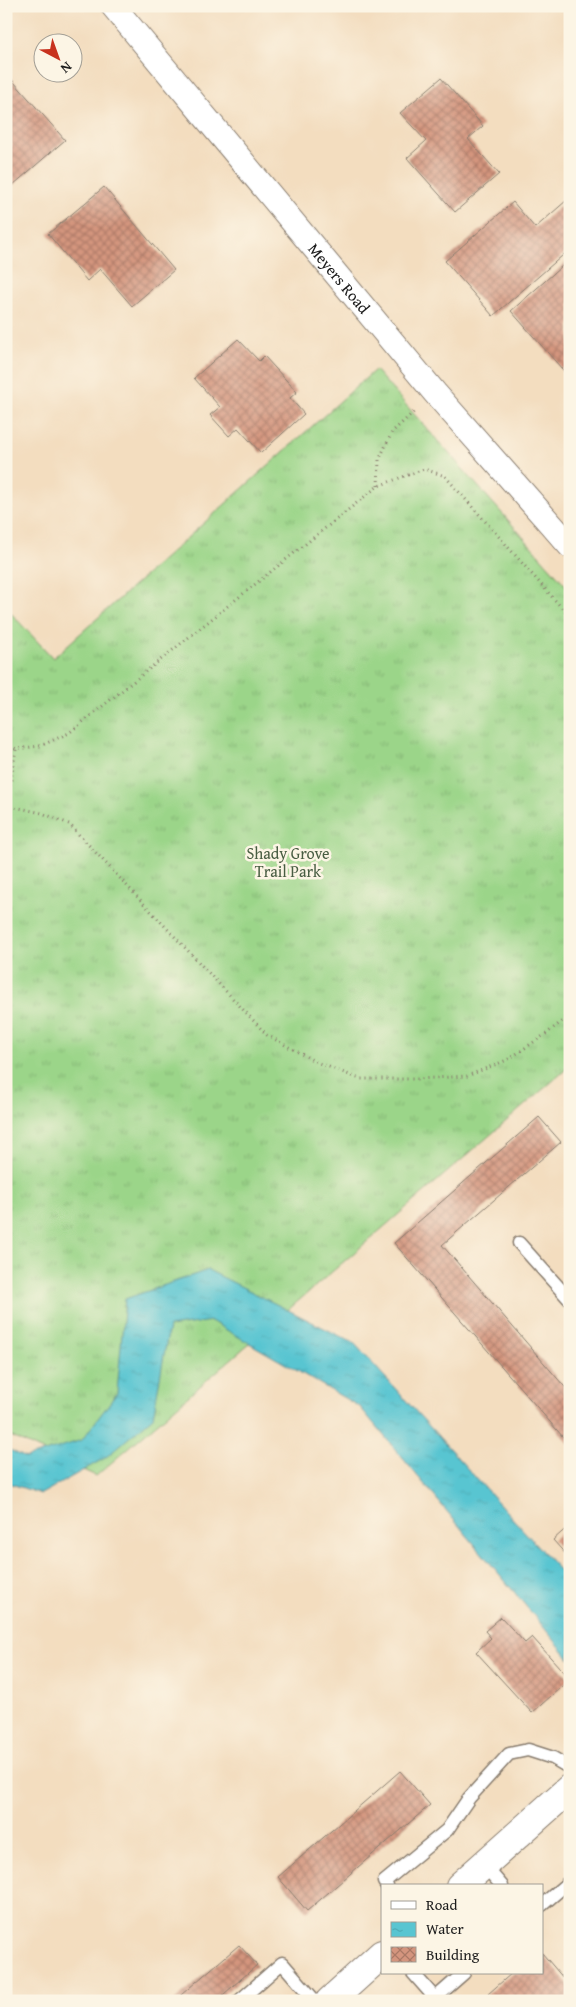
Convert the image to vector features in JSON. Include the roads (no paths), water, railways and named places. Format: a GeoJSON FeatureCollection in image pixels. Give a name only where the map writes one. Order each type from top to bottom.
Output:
{"type":"FeatureCollection","features":[{"type":"Feature","properties":{"kind":"main road"},"geometry":{"type":"LineString","coordinates":[[462,1884],[570,1788]]}},
{"type":"Feature","properties":{"kind":"main road"},"geometry":{"type":"LineString","coordinates":[[330,2001],[381,1955]]}},
{"type":"Feature","properties":{"kind":"street","name":"Meyers Road"},"geometry":{"type":"LineString","coordinates":[[113,6],[435,393],[570,546]]}},
{"type":"Feature","properties":{"kind":"lane"},"geometry":{"type":"LineString","coordinates":[[519,1243],[570,1300]]}},
{"type":"Feature","properties":{"kind":"lane"},"geometry":{"type":"LineString","coordinates":[[386,1884],[384,1882],[447,1830],[469,1798],[509,1754],[528,1750],[553,1758],[570,1768]]}},
{"type":"Feature","properties":{"kind":"lane"},"geometry":{"type":"LineString","coordinates":[[484,1865],[500,1884]]}},
{"type":"Feature","properties":{"kind":"lane"},"geometry":{"type":"LineString","coordinates":[[544,1903],[570,1881]]}},
{"type":"Feature","properties":{"kind":"lane"},"geometry":{"type":"LineString","coordinates":[[239,2001],[282,1963],[315,2001]]}},
{"type":"Feature","properties":{"kind":"lane"},"geometry":{"type":"LineString","coordinates":[[414,1974],[434,2000],[463,1974]]}},
{"type":"Feature","properties":{"kind":"water"},"geometry":{"type":"Polygon","coordinates":[[[208,1270],[354,1343],[570,1582],[570,1659],[360,1407],[211,1321],[169,1327],[153,1417],[105,1458],[41,1494],[6,1482],[6,1448],[26,1458],[82,1440],[117,1393],[125,1299],[208,1270]]]}},
{"type":"Feature","properties":{"kind":"park label","name":"Shady Grove Trail Park"},"geometry":{"type":"Point","coordinates":[288,862]}}]}
